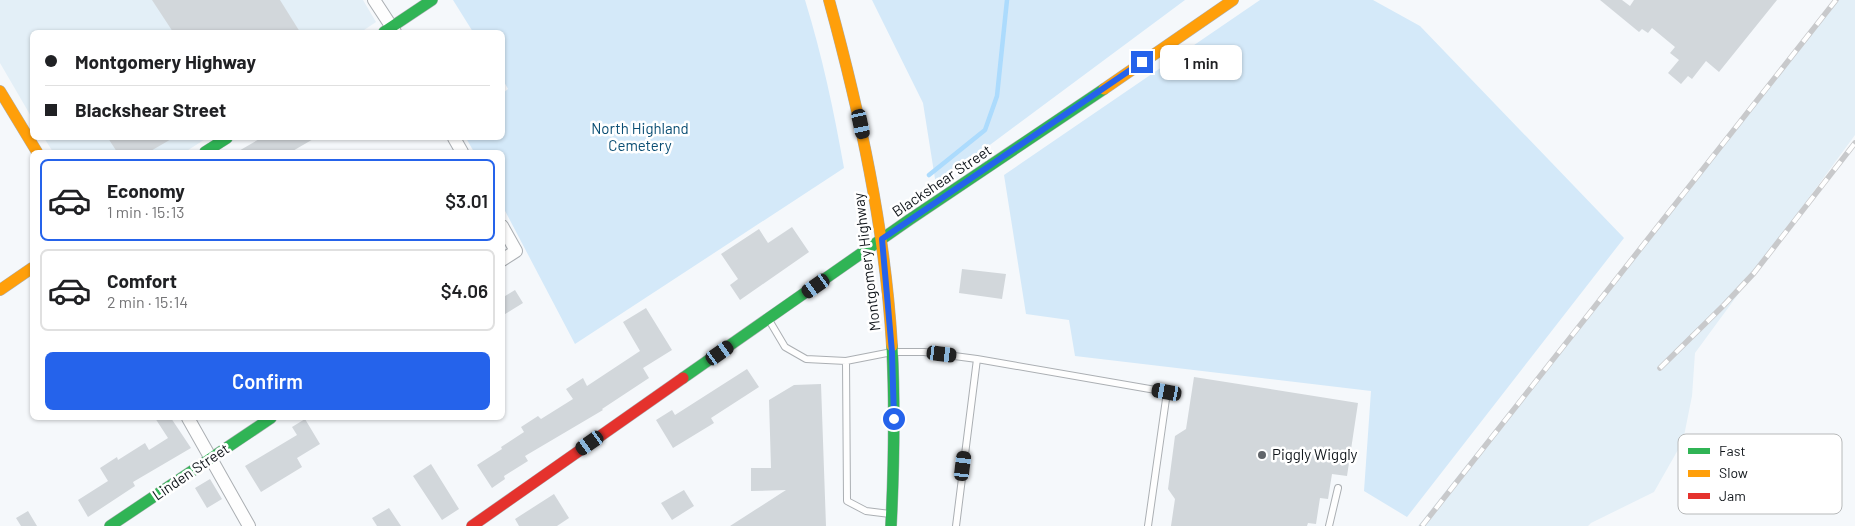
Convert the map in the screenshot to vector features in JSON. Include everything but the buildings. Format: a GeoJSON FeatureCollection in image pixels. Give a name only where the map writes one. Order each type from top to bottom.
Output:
{"type":"FeatureCollection","features":[{"type":"Feature","properties":{"kind":"street"},"geometry":{"type":"LineString","coordinates":[[374,0],[389,30]]}},
{"type":"Feature","properties":{"kind":"street"},"geometry":{"type":"LineString","coordinates":[[391,30],[432,0]]}},
{"type":"Feature","properties":{"kind":"street","name":"Montgomery Highway"},"geometry":{"type":"LineString","coordinates":[[829,0],[859,116],[882,239],[892,352],[894,419],[891,526]]}},
{"type":"Feature","properties":{"kind":"street","name":"Blackshear Street"},"geometry":{"type":"LineString","coordinates":[[472,526],[882,239],[1233,0]]}},
{"type":"Feature","properties":{"kind":"street"},"geometry":{"type":"LineString","coordinates":[[0,91],[36,150]]}},
{"type":"Feature","properties":{"kind":"street"},"geometry":{"type":"LineString","coordinates":[[208,150],[224,140]]}},
{"type":"Feature","properties":{"kind":"street"},"geometry":{"type":"LineString","coordinates":[[505,231],[516,251],[505,258]]}},
{"type":"Feature","properties":{"kind":"street"},"geometry":{"type":"LineString","coordinates":[[0,290],[30,269]]}},
{"type":"Feature","properties":{"kind":"street"},"geometry":{"type":"LineString","coordinates":[[189,420],[249,526]]}},
{"type":"Feature","properties":{"kind":"street","name":"Linden Street"},"geometry":{"type":"LineString","coordinates":[[110,526],[268,420]]}},
{"type":"Feature","properties":{"kind":"lane"},"geometry":{"type":"LineString","coordinates":[[768,319],[785,347],[806,359],[846,361],[892,352],[924,352],[977,359],[1167,392],[1148,526]]}},
{"type":"Feature","properties":{"kind":"lane"},"geometry":{"type":"LineString","coordinates":[[956,526],[977,359]]}},
{"type":"Feature","properties":{"kind":"lane"},"geometry":{"type":"LineString","coordinates":[[846,361],[847,501],[866,511],[892,514]]}},
{"type":"Feature","properties":{"kind":"lane"},"geometry":{"type":"LineString","coordinates":[[1329,526],[1338,488]]}},
{"type":"Feature","properties":{"kind":"shaded area"},"geometry":{"type":"Polygon","coordinates":[[[0,0],[363,0],[376,22],[364,30],[30,30],[30,115],[0,63],[0,0]]]}},
{"type":"Feature","properties":{"kind":"shaded area"},"geometry":{"type":"Polygon","coordinates":[[[1836,0],[1855,0],[1855,135],[1695,353],[1692,396],[1684,434],[1678,434],[1678,450],[1654,492],[1588,526],[1418,526],[1836,0]]]}},
{"type":"Feature","properties":{"kind":"shaded area"},"geometry":{"type":"Polygon","coordinates":[[[45,140],[204,140],[188,150],[52,150],[45,140]]]}},
{"type":"Feature","properties":{"kind":"green space","name":"North Highland Cemetery"},"geometry":{"type":"Polygon","coordinates":[[[453,0],[805,0],[827,83],[844,168],[575,344],[505,211],[505,150],[473,150],[467,140],[505,140],[505,91],[508,89],[505,84],[505,30],[472,30],[453,0]]]}},
{"type":"Feature","properties":{"kind":"green space"},"geometry":{"type":"Polygon","coordinates":[[[872,0],[1185,0],[936,185],[923,103],[872,0]]]}},
{"type":"Feature","properties":{"kind":"green space"},"geometry":{"type":"Polygon","coordinates":[[[1260,0],[1373,0],[1420,26],[1624,238],[1407,517],[1364,491],[1371,391],[1075,356],[1069,320],[1026,314],[1004,175],[1260,0]]]}},
{"type":"Feature","properties":{"kind":"waterway"},"geometry":{"type":"LineString","coordinates":[[929,175],[985,130],[997,96],[1007,0]]}},
{"type":"Feature","properties":{"kind":"railway"},"geometry":{"type":"LineString","coordinates":[[1422,526],[1836,0]]}},
{"type":"Feature","properties":{"kind":"railway"},"geometry":{"type":"LineString","coordinates":[[1660,368],[1754,273],[1855,143]]}},
{"type":"Feature","properties":{"kind":"traffic: fast"},"geometry":{"type":"LineString","coordinates":[[387,30],[432,0]]}},
{"type":"Feature","properties":{"kind":"traffic: fast"},"geometry":{"type":"LineString","coordinates":[[683,378],[909,220],[1104,89]]}},
{"type":"Feature","properties":{"kind":"traffic: fast"},"geometry":{"type":"LineString","coordinates":[[208,150],[224,140]]}},
{"type":"Feature","properties":{"kind":"traffic: fast"},"geometry":{"type":"LineString","coordinates":[[891,526],[894,436],[892,346]]}},
{"type":"Feature","properties":{"kind":"traffic: fast"},"geometry":{"type":"LineString","coordinates":[[110,526],[268,420]]}},
{"type":"Feature","properties":{"kind":"traffic: slow"},"geometry":{"type":"LineString","coordinates":[[829,0],[851,85],[870,171],[884,258],[892,346]]}},
{"type":"Feature","properties":{"kind":"traffic: slow"},"geometry":{"type":"LineString","coordinates":[[1104,89],[1233,0]]}},
{"type":"Feature","properties":{"kind":"traffic: slow"},"geometry":{"type":"LineString","coordinates":[[0,91],[36,150]]}},
{"type":"Feature","properties":{"kind":"traffic: slow"},"geometry":{"type":"LineString","coordinates":[[0,290],[30,269]]}},
{"type":"Feature","properties":{"kind":"traffic: jam"},"geometry":{"type":"LineString","coordinates":[[472,526],[683,378]]}},
{"type":"Feature","properties":{"kind":"place","name":"Piggly Wiggly"},"geometry":{"type":"Point","coordinates":[1262,455]}},
{"type":"Feature","properties":{"kind":"route"},"geometry":{"type":"LineString","coordinates":[[894,419],[892,352],[882,239],[1142,62]]}}]}
